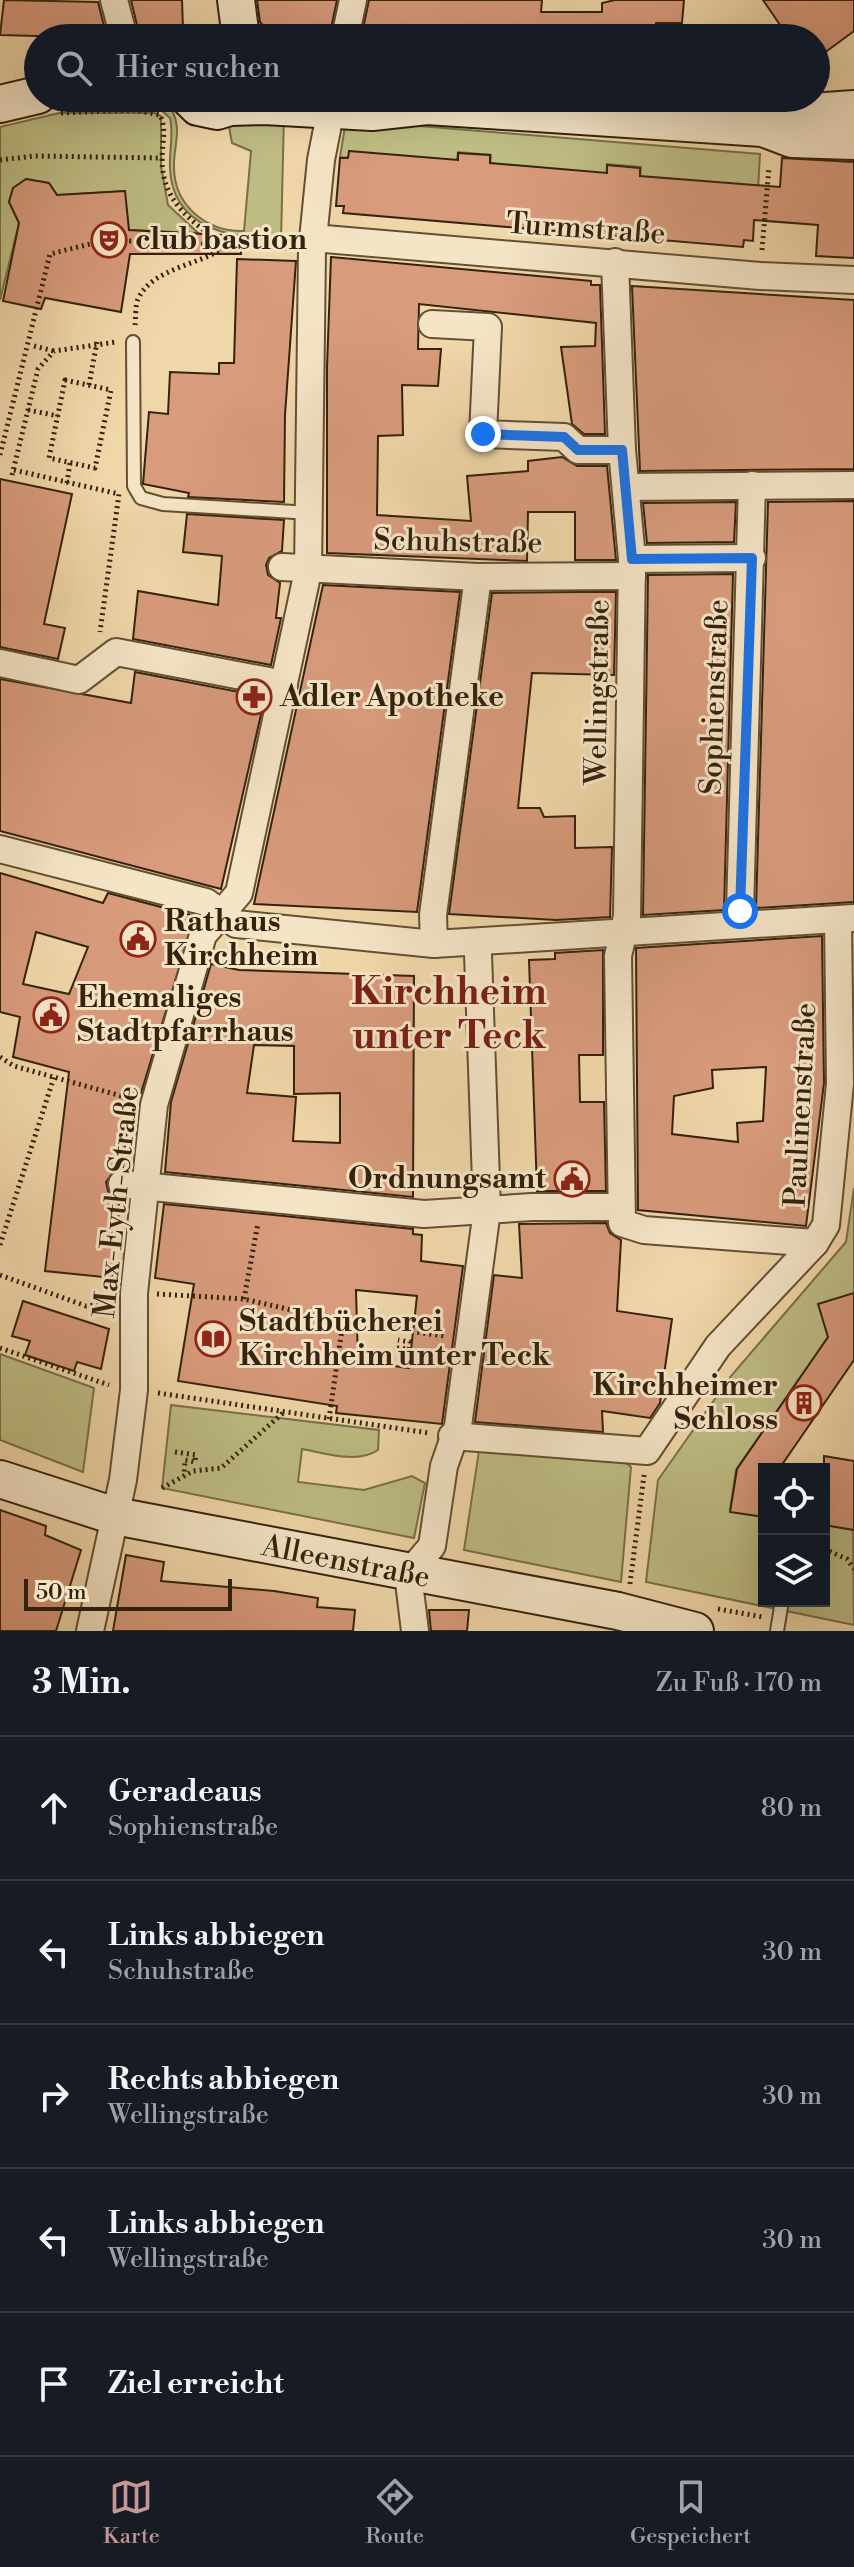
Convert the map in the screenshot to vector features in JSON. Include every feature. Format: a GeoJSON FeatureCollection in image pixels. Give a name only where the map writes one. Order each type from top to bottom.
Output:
{"type":"FeatureCollection","features":[{"type":"Feature","properties":{"kind":"street"},"geometry":{"type":"LineString","coordinates":[[114,0],[120,24]]}},
{"type":"Feature","properties":{"kind":"street"},"geometry":{"type":"LineString","coordinates":[[217,24],[218,0]]}},
{"type":"Feature","properties":{"kind":"street"},"geometry":{"type":"LineString","coordinates":[[236,0],[239,24]]}},
{"type":"Feature","properties":{"kind":"street"},"geometry":{"type":"LineString","coordinates":[[348,24],[353,3]]}},
{"type":"Feature","properties":{"kind":"street"},"geometry":{"type":"LineString","coordinates":[[0,104],[24,105]]}},
{"type":"Feature","properties":{"kind":"street","name":"Max-Eyth-Straße"},"geometry":{"type":"LineString","coordinates":[[90,1631],[115,1516],[134,1390],[134,1186],[203,935],[239,893],[308,571],[313,243],[331,112]]}},
{"type":"Feature","properties":{"kind":"street"},"geometry":{"type":"LineString","coordinates":[[549,112],[763,128],[792,139],[854,141]]}},
{"type":"Feature","properties":{"kind":"street"},"geometry":{"type":"LineString","coordinates":[[763,128],[804,112]]}},
{"type":"Feature","properties":{"kind":"street","name":"Turmstraße"},"geometry":{"type":"LineString","coordinates":[[313,243],[615,262],[760,276],[854,280]]}},
{"type":"Feature","properties":{"kind":"street","name":"Wellingstraße"},"geometry":{"type":"LineString","coordinates":[[615,262],[622,450],[632,568],[627,916],[618,956],[620,1207]]}},
{"type":"Feature","properties":{"kind":"street"},"geometry":{"type":"LineString","coordinates":[[432,324],[488,327],[483,434],[564,437],[578,450],[622,450]]}},
{"type":"Feature","properties":{"kind":"street","name":"Sophienstraße"},"geometry":{"type":"LineString","coordinates":[[740,911],[752,485]]}},
{"type":"Feature","properties":{"kind":"street"},"geometry":{"type":"LineString","coordinates":[[627,487],[854,485]]}},
{"type":"Feature","properties":{"kind":"street","name":"Schuhstraße"},"geometry":{"type":"LineString","coordinates":[[282,567],[308,571],[478,577],[752,558]]}},
{"type":"Feature","properties":{"kind":"street"},"geometry":{"type":"LineString","coordinates":[[434,944],[433,915],[478,577]]}},
{"type":"Feature","properties":{"kind":"street"},"geometry":{"type":"LineString","coordinates":[[0,663],[79,680],[116,652],[284,684]]}},
{"type":"Feature","properties":{"kind":"street"},"geometry":{"type":"LineString","coordinates":[[0,849],[206,902],[236,924],[434,944],[846,918]]}},
{"type":"Feature","properties":{"kind":"street","name":"Paulinenstraße"},"geometry":{"type":"LineString","coordinates":[[815,1243],[826,1225],[847,1084],[846,918]]}},
{"type":"Feature","properties":{"kind":"street"},"geometry":{"type":"LineString","coordinates":[[415,1631],[408,1574],[432,1546],[452,1436],[458,1426],[487,1210],[478,954],[475,943]]}},
{"type":"Feature","properties":{"kind":"street"},"geometry":{"type":"LineString","coordinates":[[134,1186],[424,1214],[532,1207],[620,1207],[622,1223],[644,1230],[815,1243]]}},
{"type":"Feature","properties":{"kind":"street"},"geometry":{"type":"LineString","coordinates":[[452,1436],[647,1451],[718,1346],[815,1243]]}},
{"type":"Feature","properties":{"kind":"street","name":"Alleenstraße"},"geometry":{"type":"LineString","coordinates":[[0,1479],[115,1516],[408,1574],[618,1611],[702,1619]]}},
{"type":"Feature","properties":{"kind":"lane"},"geometry":{"type":"LineString","coordinates":[[133,342],[134,486],[141,498],[163,504],[311,514]]}},
{"type":"Feature","properties":{"kind":"path"},"geometry":{"type":"LineString","coordinates":[[145,112],[160,115],[164,124],[162,158],[167,194],[186,216],[226,247]]}},
{"type":"Feature","properties":{"kind":"path"},"geometry":{"type":"LineString","coordinates":[[0,160],[34,156],[162,158]]}},
{"type":"Feature","properties":{"kind":"path"},"geometry":{"type":"LineString","coordinates":[[760,276],[769,167]]}},
{"type":"Feature","properties":{"kind":"path"},"geometry":{"type":"LineString","coordinates":[[0,455],[50,254],[106,240],[226,247],[313,243]]}},
{"type":"Feature","properties":{"kind":"path"},"geometry":{"type":"LineString","coordinates":[[34,346],[54,351],[97,342],[133,342],[138,299],[158,277],[208,259],[226,247]]}},
{"type":"Feature","properties":{"kind":"path"},"geometry":{"type":"LineString","coordinates":[[89,385],[97,342]]}},
{"type":"Feature","properties":{"kind":"path"},"geometry":{"type":"LineString","coordinates":[[54,351],[38,369],[13,473],[119,494],[97,649],[104,661]]}},
{"type":"Feature","properties":{"kind":"path"},"geometry":{"type":"LineString","coordinates":[[65,380],[111,390],[95,468],[49,458],[58,416],[65,380]]}},
{"type":"Feature","properties":{"kind":"path"},"geometry":{"type":"LineString","coordinates":[[28,410],[58,416]]}},
{"type":"Feature","properties":{"kind":"path"},"geometry":{"type":"LineString","coordinates":[[67,483],[70,463]]}},
{"type":"Feature","properties":{"kind":"path"},"geometry":{"type":"LineString","coordinates":[[0,1057],[14,1066],[154,1105]]}},
{"type":"Feature","properties":{"kind":"path"},"geometry":{"type":"LineString","coordinates":[[0,1245],[54,1077]]}},
{"type":"Feature","properties":{"kind":"path"},"geometry":{"type":"LineString","coordinates":[[244,1299],[262,1198]]}},
{"type":"Feature","properties":{"kind":"path"},"geometry":{"type":"LineString","coordinates":[[0,1275],[86,1306],[113,1302],[134,1293],[244,1299],[343,1322],[469,1339]]}},
{"type":"Feature","properties":{"kind":"path"},"geometry":{"type":"LineString","coordinates":[[329,1419],[343,1322]]}},
{"type":"Feature","properties":{"kind":"path"},"geometry":{"type":"LineString","coordinates":[[0,1348],[105,1385],[452,1436]]}},
{"type":"Feature","properties":{"kind":"path"},"geometry":{"type":"LineString","coordinates":[[162,1488],[193,1471],[221,1468],[285,1412]]}},
{"type":"Feature","properties":{"kind":"path"},"geometry":{"type":"LineString","coordinates":[[629,1589],[647,1451]]}},
{"type":"Feature","properties":{"kind":"path"},"geometry":{"type":"LineString","coordinates":[[175,1452],[196,1455],[195,1462],[185,1460],[184,1476]]}},
{"type":"Feature","properties":{"kind":"path"},"geometry":{"type":"LineString","coordinates":[[830,1552],[847,1559],[854,1569]]}},
{"type":"Feature","properties":{"kind":"path"},"geometry":{"type":"LineString","coordinates":[[702,1619],[778,1626]]}},
{"type":"Feature","properties":{"kind":"shaded area"},"geometry":{"type":"Polygon","coordinates":[[[163,112],[172,112],[176,119],[175,181],[186,205],[217,227],[244,231],[251,151],[232,143],[229,127],[233,121],[284,115],[281,241],[225,233],[193,217],[181,205],[173,189],[170,168],[170,118],[163,112]]]}},
{"type":"Feature","properties":{"kind":"shaded area"},"geometry":{"type":"Polygon","coordinates":[[[59,113],[155,113],[161,116],[161,166],[168,205],[198,233],[129,230],[124,191],[57,195],[48,183],[26,179],[13,188],[9,202],[19,223],[0,300],[0,127],[59,113]]]}},
{"type":"Feature","properties":{"kind":"shaded area"},"geometry":{"type":"Polygon","coordinates":[[[346,120],[760,154],[758,190],[640,181],[641,167],[607,164],[606,179],[490,169],[491,155],[458,152],[456,167],[340,157],[346,120]]]}},
{"type":"Feature","properties":{"kind":"shaded area"},"geometry":{"type":"Polygon","coordinates":[[[854,1188],[854,1293],[828,1337],[736,1470],[730,1511],[758,1516],[758,1605],[646,1582],[658,1480],[731,1376],[846,1242],[854,1188]]]}},
{"type":"Feature","properties":{"kind":"shaded area"},"geometry":{"type":"Polygon","coordinates":[[[0,1354],[94,1388],[83,1472],[0,1440],[0,1354]]]}},
{"type":"Feature","properties":{"kind":"shaded area"},"geometry":{"type":"Polygon","coordinates":[[[171,1405],[379,1430],[378,1450],[370,1454],[351,1457],[302,1449],[298,1482],[364,1490],[412,1476],[425,1483],[414,1538],[162,1488],[171,1405]]]}},
{"type":"Feature","properties":{"kind":"shaded area"},"geometry":{"type":"Polygon","coordinates":[[[480,1444],[621,1459],[631,1467],[621,1582],[464,1550],[480,1444]]]}},
{"type":"Feature","properties":{"kind":"shaded area"},"geometry":{"type":"Polygon","coordinates":[[[830,1526],[853,1530],[854,1625],[767,1607],[830,1607],[830,1526]]]}},
{"type":"Feature","properties":{"kind":"building"},"geometry":{"type":"Polygon","coordinates":[[[4,0],[98,2],[104,24],[24,24],[24,36],[0,35],[4,0]]]}},
{"type":"Feature","properties":{"kind":"building"},"geometry":{"type":"Polygon","coordinates":[[[131,0],[182,0],[183,24],[137,24],[131,0]]]}},
{"type":"Feature","properties":{"kind":"building"},"geometry":{"type":"Polygon","coordinates":[[[257,0],[337,0],[332,24],[260,22],[257,0]]]}},
{"type":"Feature","properties":{"kind":"building"},"geometry":{"type":"Polygon","coordinates":[[[369,0],[542,0],[541,12],[602,12],[602,3],[615,0],[684,0],[682,23],[364,24],[369,0]]]}},
{"type":"Feature","properties":{"kind":"building"},"geometry":{"type":"Polygon","coordinates":[[[763,0],[854,0],[854,31],[830,49],[830,24],[779,24],[763,0]]]}},
{"type":"Feature","properties":{"kind":"building"},"geometry":{"type":"Polygon","coordinates":[[[349,151],[458,160],[458,153],[490,155],[490,163],[607,173],[607,165],[640,168],[640,176],[780,187],[782,158],[854,162],[854,258],[816,256],[818,225],[754,220],[753,241],[744,240],[743,247],[343,213],[344,206],[336,206],[340,158],[348,158],[349,151]]]}},
{"type":"Feature","properties":{"kind":"building","name":"club bastion"},"geometry":{"type":"Polygon","coordinates":[[[26,179],[49,183],[57,195],[125,191],[129,230],[242,236],[241,254],[130,254],[121,312],[45,298],[41,309],[3,301],[19,223],[9,202],[13,188],[26,179]]]}},
{"type":"Feature","properties":{"kind":"building"},"geometry":{"type":"Polygon","coordinates":[[[331,257],[591,281],[591,285],[600,285],[605,434],[584,434],[572,424],[561,347],[595,346],[596,323],[419,304],[418,349],[441,349],[438,386],[402,385],[403,435],[378,436],[377,515],[471,521],[467,476],[528,471],[528,461],[562,457],[577,466],[607,466],[616,560],[575,560],[575,512],[528,512],[527,561],[327,553],[327,367],[331,257]]]}},
{"type":"Feature","properties":{"kind":"building"},"geometry":{"type":"Polygon","coordinates":[[[237,259],[296,261],[285,415],[284,502],[188,497],[189,493],[143,484],[149,412],[168,414],[170,372],[219,374],[219,363],[234,363],[237,259]]]}},
{"type":"Feature","properties":{"kind":"building"},"geometry":{"type":"Polygon","coordinates":[[[632,286],[854,300],[854,469],[640,471],[632,286]]]}},
{"type":"Feature","properties":{"kind":"building"},"geometry":{"type":"Polygon","coordinates":[[[0,479],[72,494],[44,624],[65,628],[58,659],[0,647],[0,479]]]}},
{"type":"Feature","properties":{"kind":"building"},"geometry":{"type":"Polygon","coordinates":[[[854,501],[854,902],[756,908],[768,502],[854,501]]]}},
{"type":"Feature","properties":{"kind":"building"},"geometry":{"type":"Polygon","coordinates":[[[736,502],[734,542],[647,543],[643,503],[736,502]]]}},
{"type":"Feature","properties":{"kind":"building"},"geometry":{"type":"Polygon","coordinates":[[[187,514],[284,520],[282,551],[269,558],[266,565],[268,575],[280,583],[276,618],[281,618],[271,665],[133,639],[138,591],[218,605],[222,556],[183,552],[187,514]]]}},
{"type":"Feature","properties":{"kind":"building"},"geometry":{"type":"Polygon","coordinates":[[[733,574],[724,910],[643,915],[648,575],[733,574]]]}},
{"type":"Feature","properties":{"kind":"building"},"geometry":{"type":"Polygon","coordinates":[[[323,585],[460,592],[417,912],[254,904],[323,585]]]}},
{"type":"Feature","properties":{"kind":"building"},"geometry":{"type":"Polygon","coordinates":[[[616,592],[614,675],[532,673],[518,808],[540,808],[544,817],[575,816],[575,848],[612,847],[610,917],[556,920],[449,914],[492,593],[616,592]]]}},
{"type":"Feature","properties":{"kind":"building"},"geometry":{"type":"Polygon","coordinates":[[[135,672],[265,697],[221,889],[0,831],[0,679],[131,703],[135,672]]]}},
{"type":"Feature","properties":{"kind":"building"},"geometry":{"type":"Polygon","coordinates":[[[0,873],[103,903],[108,893],[195,916],[141,1093],[131,1091],[123,1168],[115,1170],[106,1182],[108,1191],[120,1200],[113,1278],[45,1271],[69,1072],[13,1057],[20,1017],[0,1012],[0,873]],[[36,932],[23,984],[69,994],[88,947],[36,932]]]}},
{"type":"Feature","properties":{"kind":"building"},"geometry":{"type":"Polygon","coordinates":[[[822,936],[824,1083],[806,1226],[638,1210],[636,948],[822,936]],[[766,1067],[712,1070],[713,1088],[674,1096],[672,1134],[738,1142],[737,1123],[763,1121],[766,1067]]]}},
{"type":"Feature","properties":{"kind":"building"},"geometry":{"type":"Polygon","coordinates":[[[603,950],[603,1055],[579,1055],[580,1102],[604,1102],[606,1191],[537,1191],[529,960],[555,959],[555,953],[603,950]]]}},
{"type":"Feature","properties":{"kind":"building"},"geometry":{"type":"Polygon","coordinates":[[[211,964],[239,970],[414,976],[413,1197],[165,1172],[171,1102],[211,964]],[[254,1045],[247,1093],[296,1097],[293,1141],[340,1143],[340,1093],[294,1094],[294,1046],[254,1045]]]}},
{"type":"Feature","properties":{"kind":"building"},"geometry":{"type":"Polygon","coordinates":[[[164,1204],[413,1229],[413,1234],[422,1235],[421,1261],[463,1266],[442,1424],[336,1413],[337,1406],[178,1381],[194,1284],[155,1278],[164,1204]],[[356,1290],[358,1361],[409,1368],[417,1296],[356,1290]]]}},
{"type":"Feature","properties":{"kind":"building"},"geometry":{"type":"Polygon","coordinates":[[[606,1223],[610,1233],[621,1240],[617,1311],[672,1319],[660,1403],[650,1418],[602,1411],[603,1432],[475,1422],[494,1275],[522,1278],[519,1224],[606,1223]]]}},
{"type":"Feature","properties":{"kind":"building","name":"Kirchheimer Schloss"},"geometry":{"type":"Polygon","coordinates":[[[854,1293],[854,1360],[783,1463],[758,1463],[758,1516],[730,1512],[737,1469],[828,1337],[818,1304],[854,1293]]]}},
{"type":"Feature","properties":{"kind":"building"},"geometry":{"type":"Polygon","coordinates":[[[23,1301],[109,1329],[101,1369],[77,1362],[74,1371],[25,1355],[30,1341],[12,1336],[23,1301]]]}},
{"type":"Feature","properties":{"kind":"building"},"geometry":{"type":"Polygon","coordinates":[[[824,1456],[854,1461],[854,1530],[830,1526],[830,1463],[824,1463],[824,1456]]]}},
{"type":"Feature","properties":{"kind":"building"},"geometry":{"type":"Polygon","coordinates":[[[0,1510],[46,1526],[45,1535],[81,1550],[56,1631],[0,1631],[0,1510]]]}},
{"type":"Feature","properties":{"kind":"building"},"geometry":{"type":"Polygon","coordinates":[[[126,1555],[164,1562],[161,1581],[274,1591],[318,1598],[317,1607],[355,1610],[353,1631],[113,1631],[126,1555]]]}},
{"type":"Feature","properties":{"kind":"building"},"geometry":{"type":"Polygon","coordinates":[[[429,1610],[469,1610],[467,1631],[431,1631],[429,1610]]]}},
{"type":"Feature","properties":{"kind":"place","name":"club bastion"},"geometry":{"type":"Point","coordinates":[109,240]}},
{"type":"Feature","properties":{"kind":"place","name":"Adler Apotheke"},"geometry":{"type":"Point","coordinates":[254,697]}},
{"type":"Feature","properties":{"kind":"place","name":"Rathaus Kirchheim"},"geometry":{"type":"Point","coordinates":[138,939]}},
{"type":"Feature","properties":{"kind":"place","name":"Ehemaliges Stadtpfarrhaus"},"geometry":{"type":"Point","coordinates":[51,1015]}},
{"type":"Feature","properties":{"kind":"place","name":"Ordnungsamt"},"geometry":{"type":"Point","coordinates":[572,1179]}},
{"type":"Feature","properties":{"kind":"place","name":"Stadtbücherei Kirchheim unter Teck"},"geometry":{"type":"Point","coordinates":[213,1339]}},
{"type":"Feature","properties":{"kind":"place","name":"Kirchheimer Schloss"},"geometry":{"type":"Point","coordinates":[804,1403]}},
{"type":"Feature","properties":{"kind":"district","name":"Kirchheim unter Teck"},"geometry":{"type":"Point","coordinates":[449,1014]}},
{"type":"Feature","properties":{"kind":"route"},"geometry":{"type":"LineString","coordinates":[[483,434],[564,437],[578,450],[622,450],[632,559],[752,558],[740,911]]}}]}
